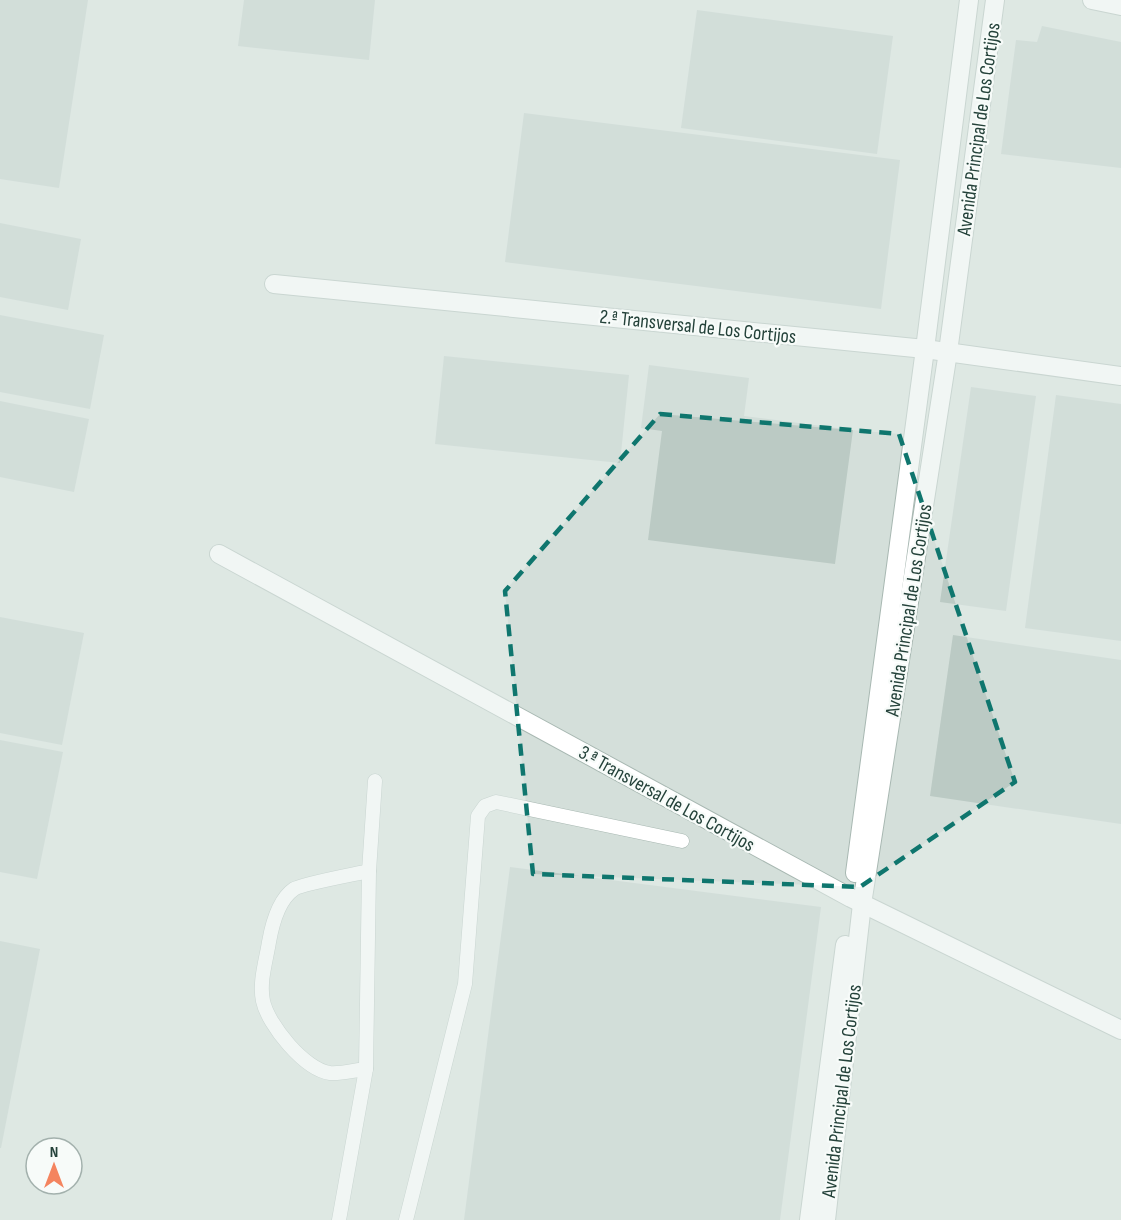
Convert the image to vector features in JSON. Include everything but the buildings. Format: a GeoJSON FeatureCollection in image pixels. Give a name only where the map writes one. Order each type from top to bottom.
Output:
{"type":"FeatureCollection","features":[{"type":"Feature","properties":{"kind":"street","name":"Avenida Principal de Los Cortijos"},"geometry":{"type":"LineString","coordinates":[[826,1220],[858,896],[969,0]]}},
{"type":"Feature","properties":{"kind":"street","name":"Avenida Principal de Los Cortijos"},"geometry":{"type":"LineString","coordinates":[[809,1220],[858,896],[948,352],[995,0]]}},
{"type":"Feature","properties":{"kind":"street"},"geometry":{"type":"LineString","coordinates":[[1092,0],[1121,6]]}},
{"type":"Feature","properties":{"kind":"street","name":"2.ª Transversal de Los Cortijos"},"geometry":{"type":"LineString","coordinates":[[274,284],[925,349],[1121,376]]}},
{"type":"Feature","properties":{"kind":"street","name":"3.ª Transversal de Los Cortijos"},"geometry":{"type":"LineString","coordinates":[[219,554],[858,896],[1121,1030]]}},
{"type":"Feature","properties":{"kind":"street","name":"3.ª Transversal de Los Cortijos"},"geometry":{"type":"LineString","coordinates":[[858,896],[1121,1017]]}},
{"type":"Feature","properties":{"kind":"lane"},"geometry":{"type":"LineString","coordinates":[[339,1220],[366,1069],[369,871],[375,781]]}},
{"type":"Feature","properties":{"kind":"lane"},"geometry":{"type":"LineString","coordinates":[[406,1220],[465,984],[478,816],[485,806],[496,802],[682,841]]}},
{"type":"Feature","properties":{"kind":"lane"},"geometry":{"type":"LineString","coordinates":[[366,1069],[328,1073],[307,1062],[292,1049],[272,1023],[263,1002],[262,978],[271,929],[280,906],[294,889],[369,871]]}},
{"type":"Feature","properties":{"kind":"highlighted area"},"geometry":{"type":"Polygon","coordinates":[[[660,414],[899,434],[1015,782],[860,887],[533,874],[505,591],[660,414]]]}},
{"type":"Feature","properties":{"kind":"shaded area"},"geometry":{"type":"Polygon","coordinates":[[[0,0],[1121,0],[1121,1220],[0,1220],[0,0]]]}}]}
